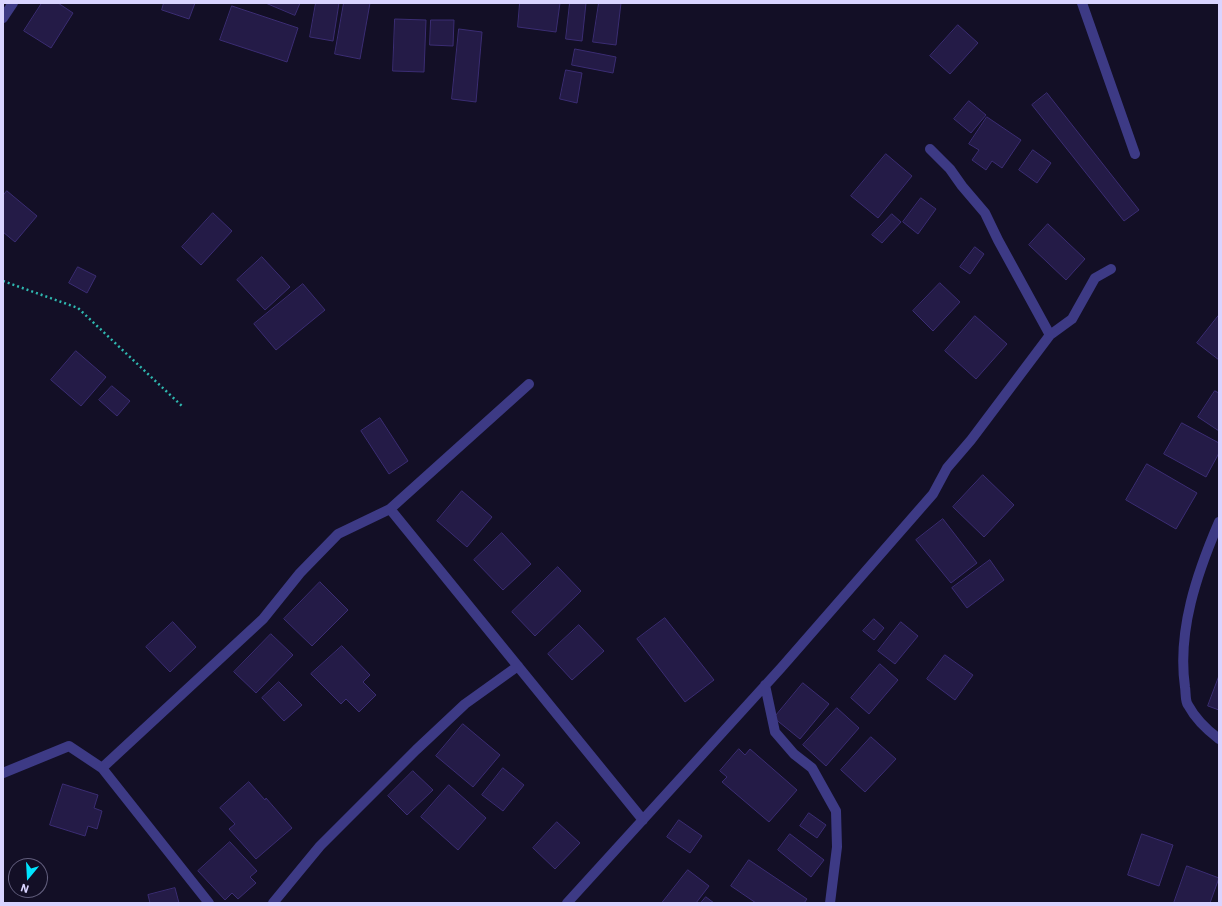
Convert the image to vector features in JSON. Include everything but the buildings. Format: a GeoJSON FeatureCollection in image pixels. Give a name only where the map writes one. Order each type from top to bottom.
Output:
{"type":"FeatureCollection","features":[{"type":"Feature","properties":{"kind":"street"},"geometry":{"type":"LineString","coordinates":[[3,18],[13,3]]}},
{"type":"Feature","properties":{"kind":"street"},"geometry":{"type":"LineString","coordinates":[[1082,3],[1135,154]]}},
{"type":"Feature","properties":{"kind":"street"},"geometry":{"type":"LineString","coordinates":[[930,149],[950,169],[985,213],[998,240],[1050,335]]}},
{"type":"Feature","properties":{"kind":"street"},"geometry":{"type":"LineString","coordinates":[[566,903],[765,685],[933,494],[947,468],[1050,335],[1072,319],[1095,278],[1111,269]]}},
{"type":"Feature","properties":{"kind":"street"},"geometry":{"type":"LineString","coordinates":[[102,768],[263,619],[300,573],[338,534],[390,509],[529,384]]}},
{"type":"Feature","properties":{"kind":"street"},"geometry":{"type":"LineString","coordinates":[[390,509],[642,820]]}},
{"type":"Feature","properties":{"kind":"street"},"geometry":{"type":"LineString","coordinates":[[1219,522],[1204,557],[1185,627],[1183,672],[1187,704],[1208,731],[1219,739]]}},
{"type":"Feature","properties":{"kind":"street"},"geometry":{"type":"LineString","coordinates":[[273,903],[320,846],[416,750],[465,704],[518,666]]}},
{"type":"Feature","properties":{"kind":"street"},"geometry":{"type":"LineString","coordinates":[[765,685],[775,732],[794,754],[812,768],[836,811],[837,846],[830,903]]}},
{"type":"Feature","properties":{"kind":"street"},"geometry":{"type":"LineString","coordinates":[[3,773],[69,746],[102,768],[209,903]]}},
{"type":"Feature","properties":{"kind":"path"},"geometry":{"type":"LineString","coordinates":[[3,282],[78,308],[183,407]]}}]}
